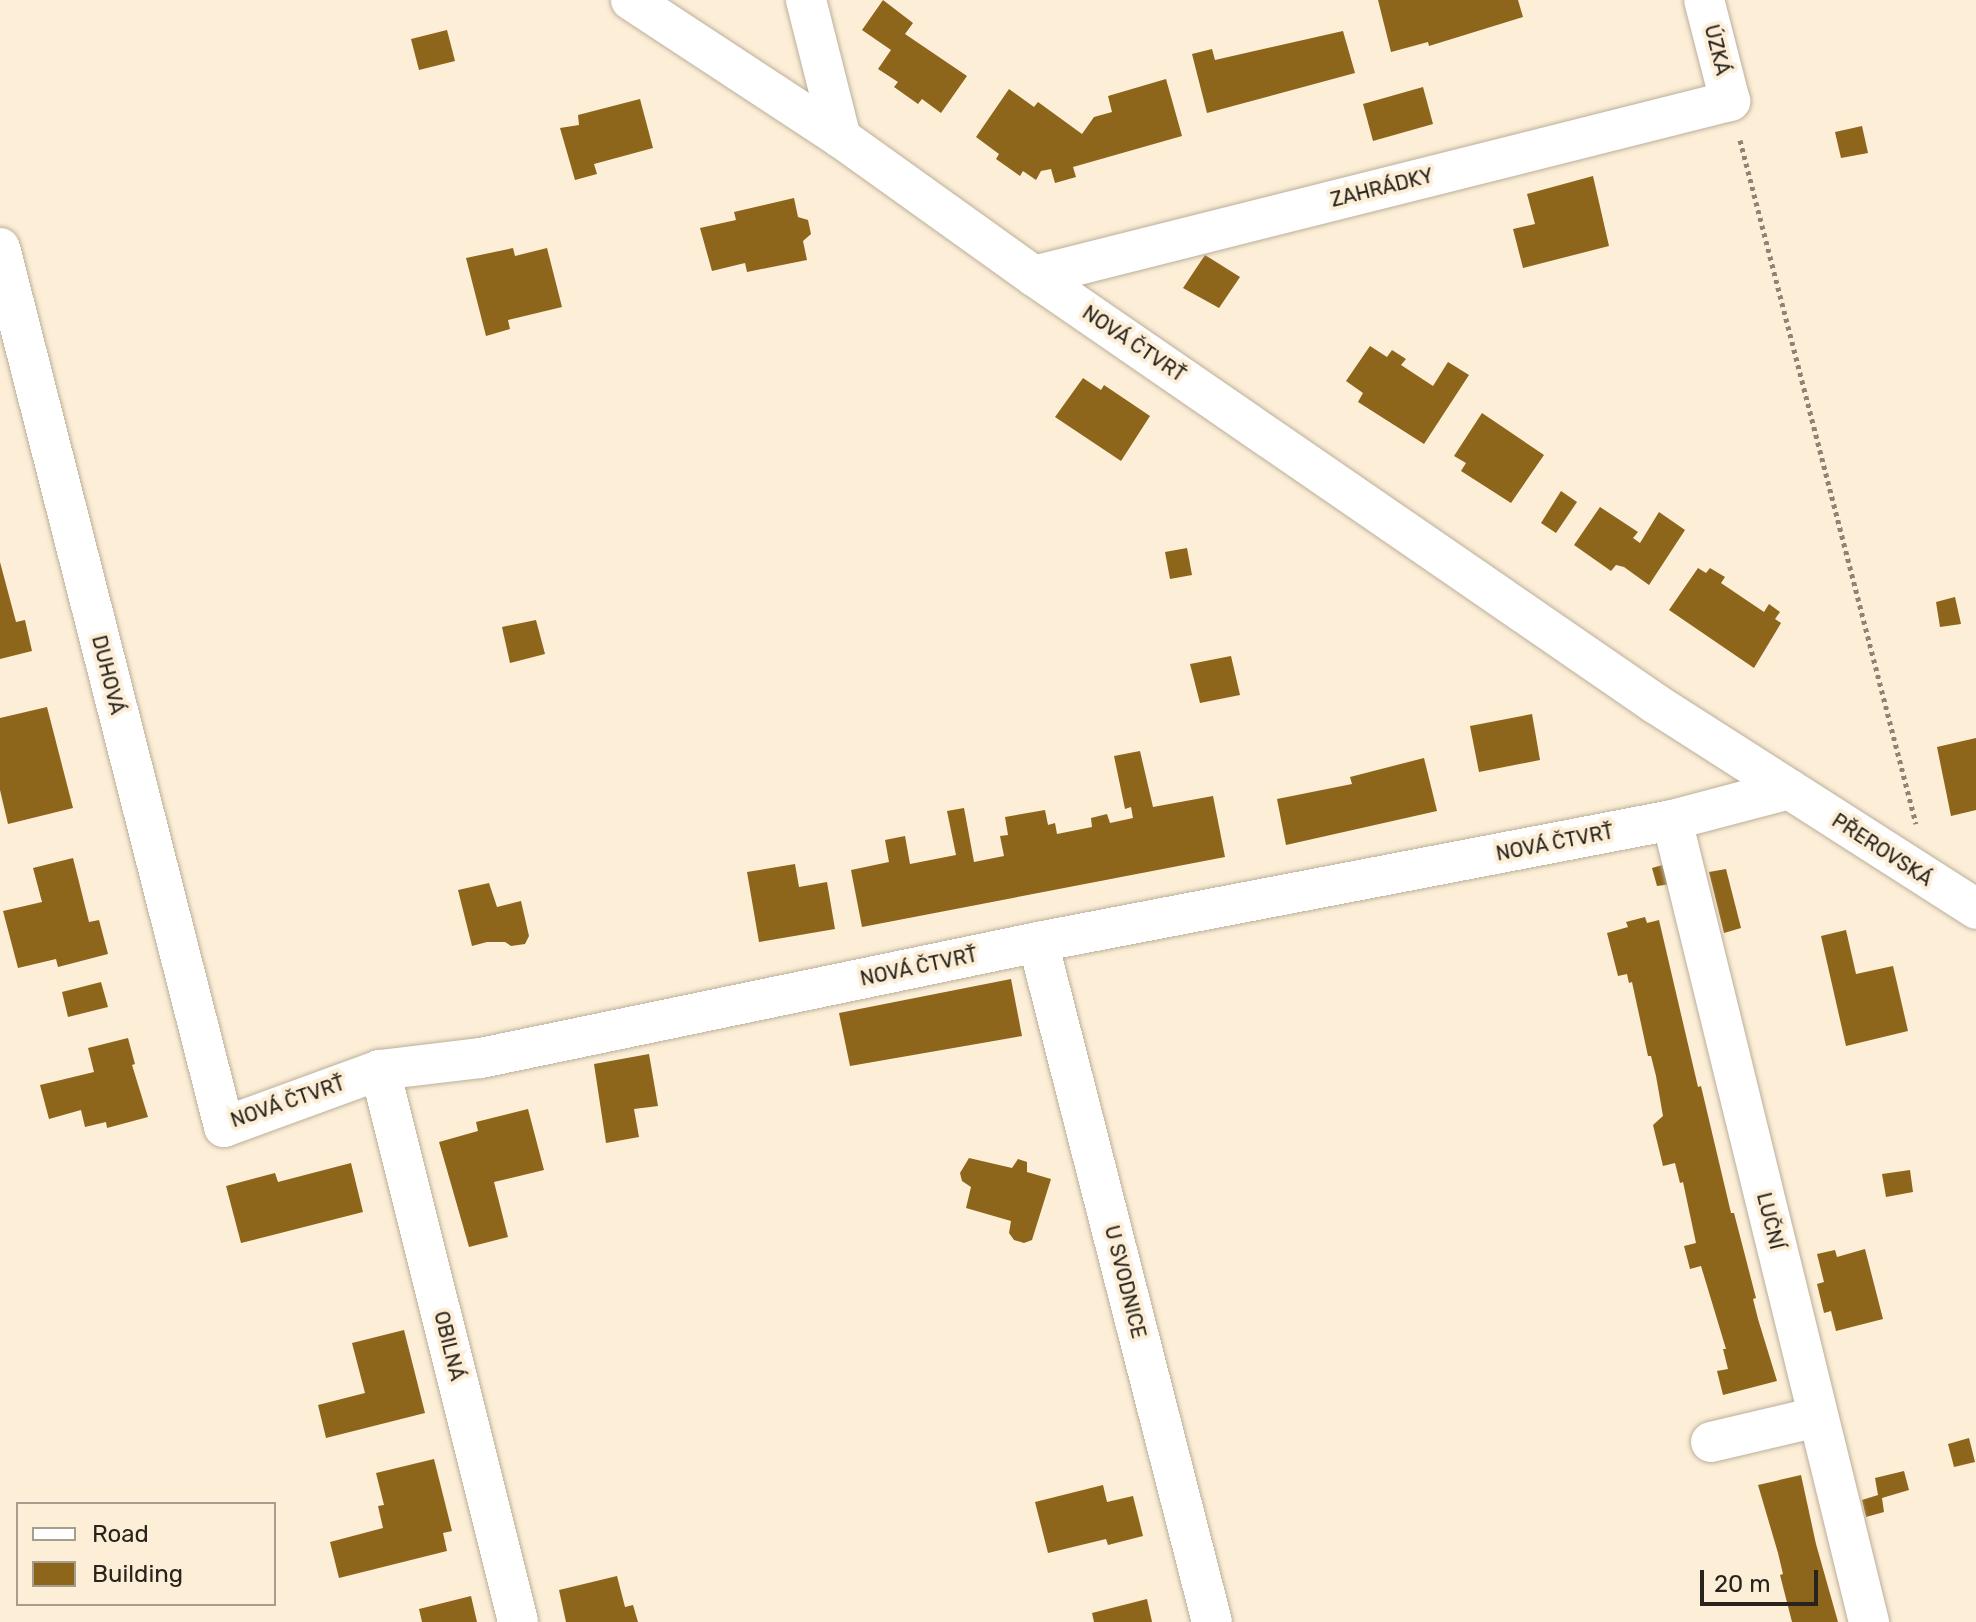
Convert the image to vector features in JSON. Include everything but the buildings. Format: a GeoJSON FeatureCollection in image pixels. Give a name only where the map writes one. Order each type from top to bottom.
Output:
{"type":"FeatureCollection","features":[{"type":"Feature","properties":{"kind":"street","name":"NOVÁ ČTVRŤ"},"geometry":{"type":"LineString","coordinates":[[631,0],[841,138],[1034,276],[1656,704],[1789,789]]}},
{"type":"Feature","properties":{"kind":"street"},"geometry":{"type":"LineString","coordinates":[[806,0],[841,138]]}},
{"type":"Feature","properties":{"kind":"street","name":"ÚZKÁ"},"geometry":{"type":"LineString","coordinates":[[1704,0],[1730,101]]}},
{"type":"Feature","properties":{"kind":"street","name":"ZAHRÁDKY"},"geometry":{"type":"LineString","coordinates":[[1034,276],[1730,101]]}},
{"type":"Feature","properties":{"kind":"street","name":"DUHOVÁ"},"geometry":{"type":"LineString","coordinates":[[0,248],[215,1102]]}},
{"type":"Feature","properties":{"kind":"street","name":"NOVÁ ČTVRŤ"},"geometry":{"type":"LineString","coordinates":[[215,1102],[224,1127],[380,1070],[481,1058],[1038,942],[1672,820],[1789,789]]}},
{"type":"Feature","properties":{"kind":"street","name":"PŘEROVSKÁ"},"geometry":{"type":"LineString","coordinates":[[1789,789],[1976,909]]}},
{"type":"Feature","properties":{"kind":"street","name":"LUČNÍ"},"geometry":{"type":"LineString","coordinates":[[1672,820],[1869,1622]]}},
{"type":"Feature","properties":{"kind":"street","name":"U SVODNICE"},"geometry":{"type":"LineString","coordinates":[[1038,942],[1212,1622]]}},
{"type":"Feature","properties":{"kind":"street","name":"OBILNÁ"},"geometry":{"type":"LineString","coordinates":[[380,1070],[518,1622]]}},
{"type":"Feature","properties":{"kind":"street"},"geometry":{"type":"LineString","coordinates":[[1711,1442],[1817,1417]]}},
{"type":"Feature","properties":{"kind":"path"},"geometry":{"type":"LineString","coordinates":[[1730,101],[1919,837],[1923,876]]}}]}
